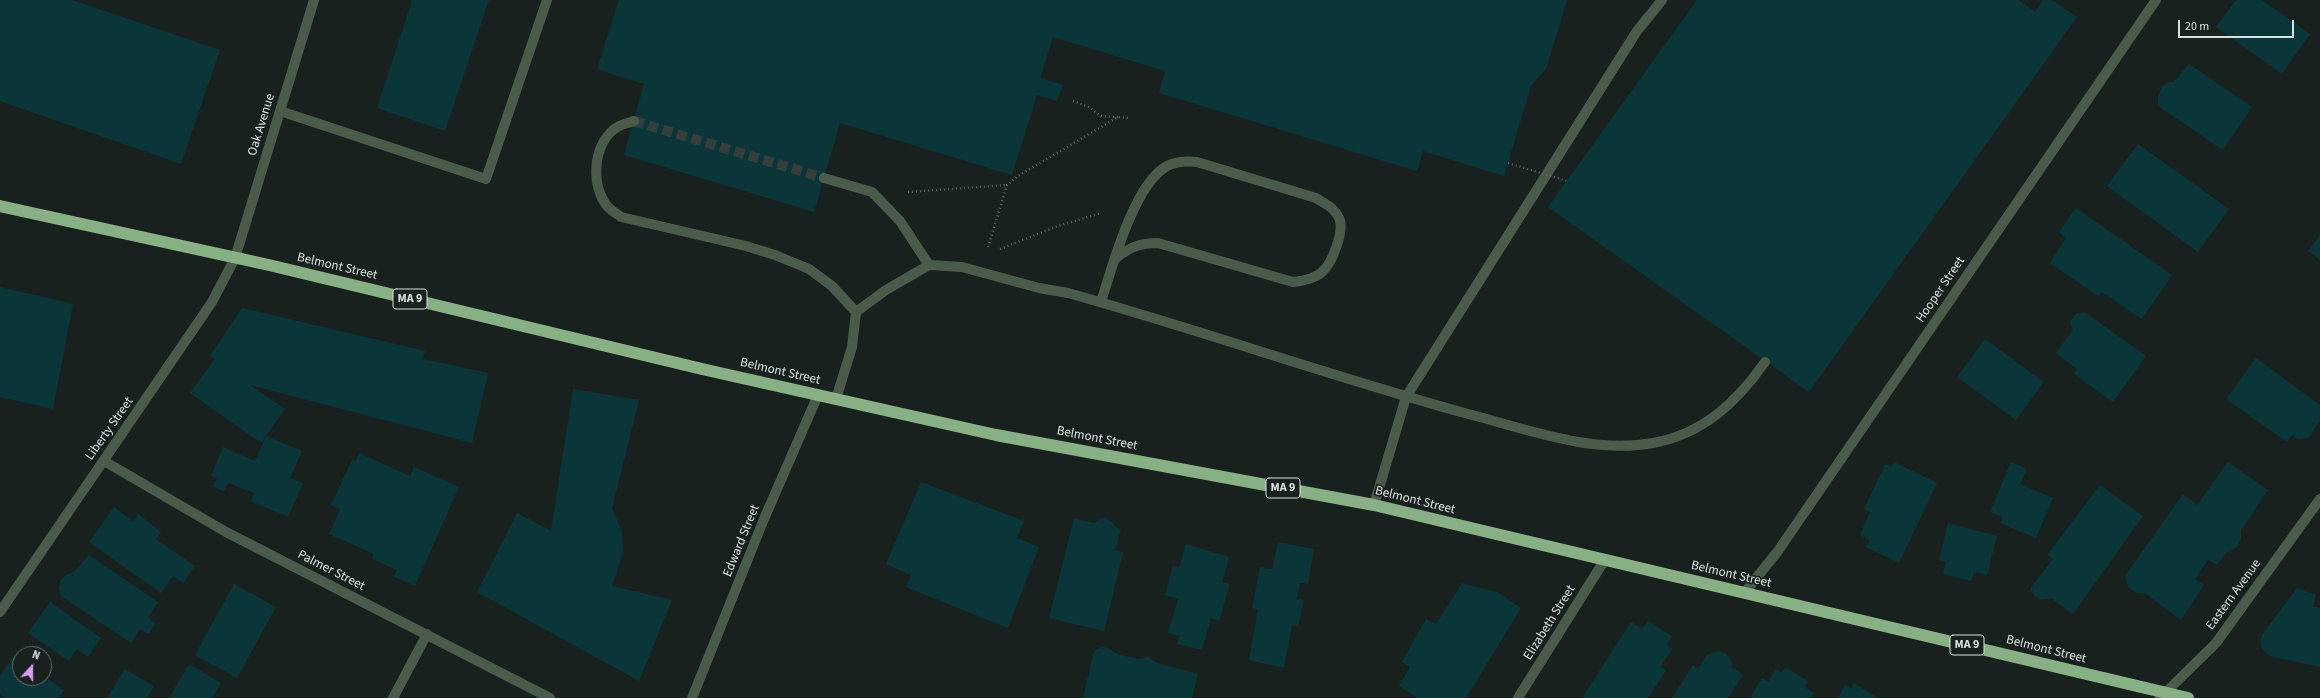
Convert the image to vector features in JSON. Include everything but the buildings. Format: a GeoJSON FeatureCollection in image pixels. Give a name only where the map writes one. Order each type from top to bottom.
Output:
{"type":"FeatureCollection","features":[{"type":"Feature","properties":{"kind":"highway","name":"Belmont Street"},"geometry":{"type":"LineString","coordinates":[[0,206],[235,258],[818,395],[996,435],[1374,505],[1604,561],[1744,592],[2162,696],[2188,698]]}},
{"type":"Feature","properties":{"kind":"street","name":"Oak Avenue"},"geometry":{"type":"LineString","coordinates":[[235,258],[314,0]]}},
{"type":"Feature","properties":{"kind":"street"},"geometry":{"type":"LineString","coordinates":[[280,111],[486,179],[547,0]]}},
{"type":"Feature","properties":{"kind":"street"},"geometry":{"type":"LineString","coordinates":[[1374,505],[1406,397],[1637,31],[1662,0]]}},
{"type":"Feature","properties":{"kind":"street","name":"Hooper Street"},"geometry":{"type":"LineString","coordinates":[[1744,592],[1778,551],[2156,0]]}},
{"type":"Feature","properties":{"kind":"street"},"geometry":{"type":"LineString","coordinates":[[634,121],[619,126],[608,135],[597,161],[595,174],[597,185],[605,205],[621,217],[775,254],[809,269],[832,286],[856,312]]}},
{"type":"Feature","properties":{"kind":"street"},"geometry":{"type":"LineString","coordinates":[[1101,302],[1116,258],[1137,202],[1144,190],[1167,166],[1181,161],[1197,162],[1316,198],[1333,208],[1340,219],[1340,236],[1332,258],[1322,272],[1304,281],[1293,282],[1158,243],[1142,243],[1130,248],[1116,258]]}},
{"type":"Feature","properties":{"kind":"street"},"geometry":{"type":"LineString","coordinates":[[824,178],[872,192],[900,222],[929,265]]}},
{"type":"Feature","properties":{"kind":"street","name":"Liberty Street"},"geometry":{"type":"LineString","coordinates":[[0,612],[212,302],[235,258]]}},
{"type":"Feature","properties":{"kind":"street"},"geometry":{"type":"LineString","coordinates":[[836,399],[852,347],[856,312],[886,290],[929,265],[962,267],[1101,302],[1406,397],[1544,434],[1601,446],[1652,443],[1690,432],[1719,414],[1748,386],[1765,362]]}},
{"type":"Feature","properties":{"kind":"street","name":"Edward Street"},"geometry":{"type":"LineString","coordinates":[[692,698],[764,519],[818,395]]}},
{"type":"Feature","properties":{"kind":"street","name":"Palmer Street"},"geometry":{"type":"LineString","coordinates":[[104,461],[226,532],[550,698]]}},
{"type":"Feature","properties":{"kind":"street","name":"Eastern Avenue"},"geometry":{"type":"LineString","coordinates":[[2162,696],[2216,643],[2320,499]]}},
{"type":"Feature","properties":{"kind":"street","name":"Elizabeth Street"},"geometry":{"type":"LineString","coordinates":[[1518,698],[1604,561]]}},
{"type":"Feature","properties":{"kind":"street"},"geometry":{"type":"LineString","coordinates":[[393,698],[427,634]]}},
{"type":"Feature","properties":{"kind":"path"},"geometry":{"type":"LineString","coordinates":[[1073,101],[1089,107],[1101,116],[1130,118]]}},
{"type":"Feature","properties":{"kind":"path"},"geometry":{"type":"LineString","coordinates":[[988,248],[1007,185],[1018,176],[1118,117]]}},
{"type":"Feature","properties":{"kind":"path"},"geometry":{"type":"LineString","coordinates":[[1508,163],[1567,181]]}},
{"type":"Feature","properties":{"kind":"path"},"geometry":{"type":"LineString","coordinates":[[904,192],[1007,185]]}},
{"type":"Feature","properties":{"kind":"path"},"geometry":{"type":"LineString","coordinates":[[998,250],[1058,226],[1101,213]]}},
{"type":"Feature","properties":{"kind":"tunnel"},"geometry":{"type":"LineString","coordinates":[[634,121],[824,178]]}}]}
